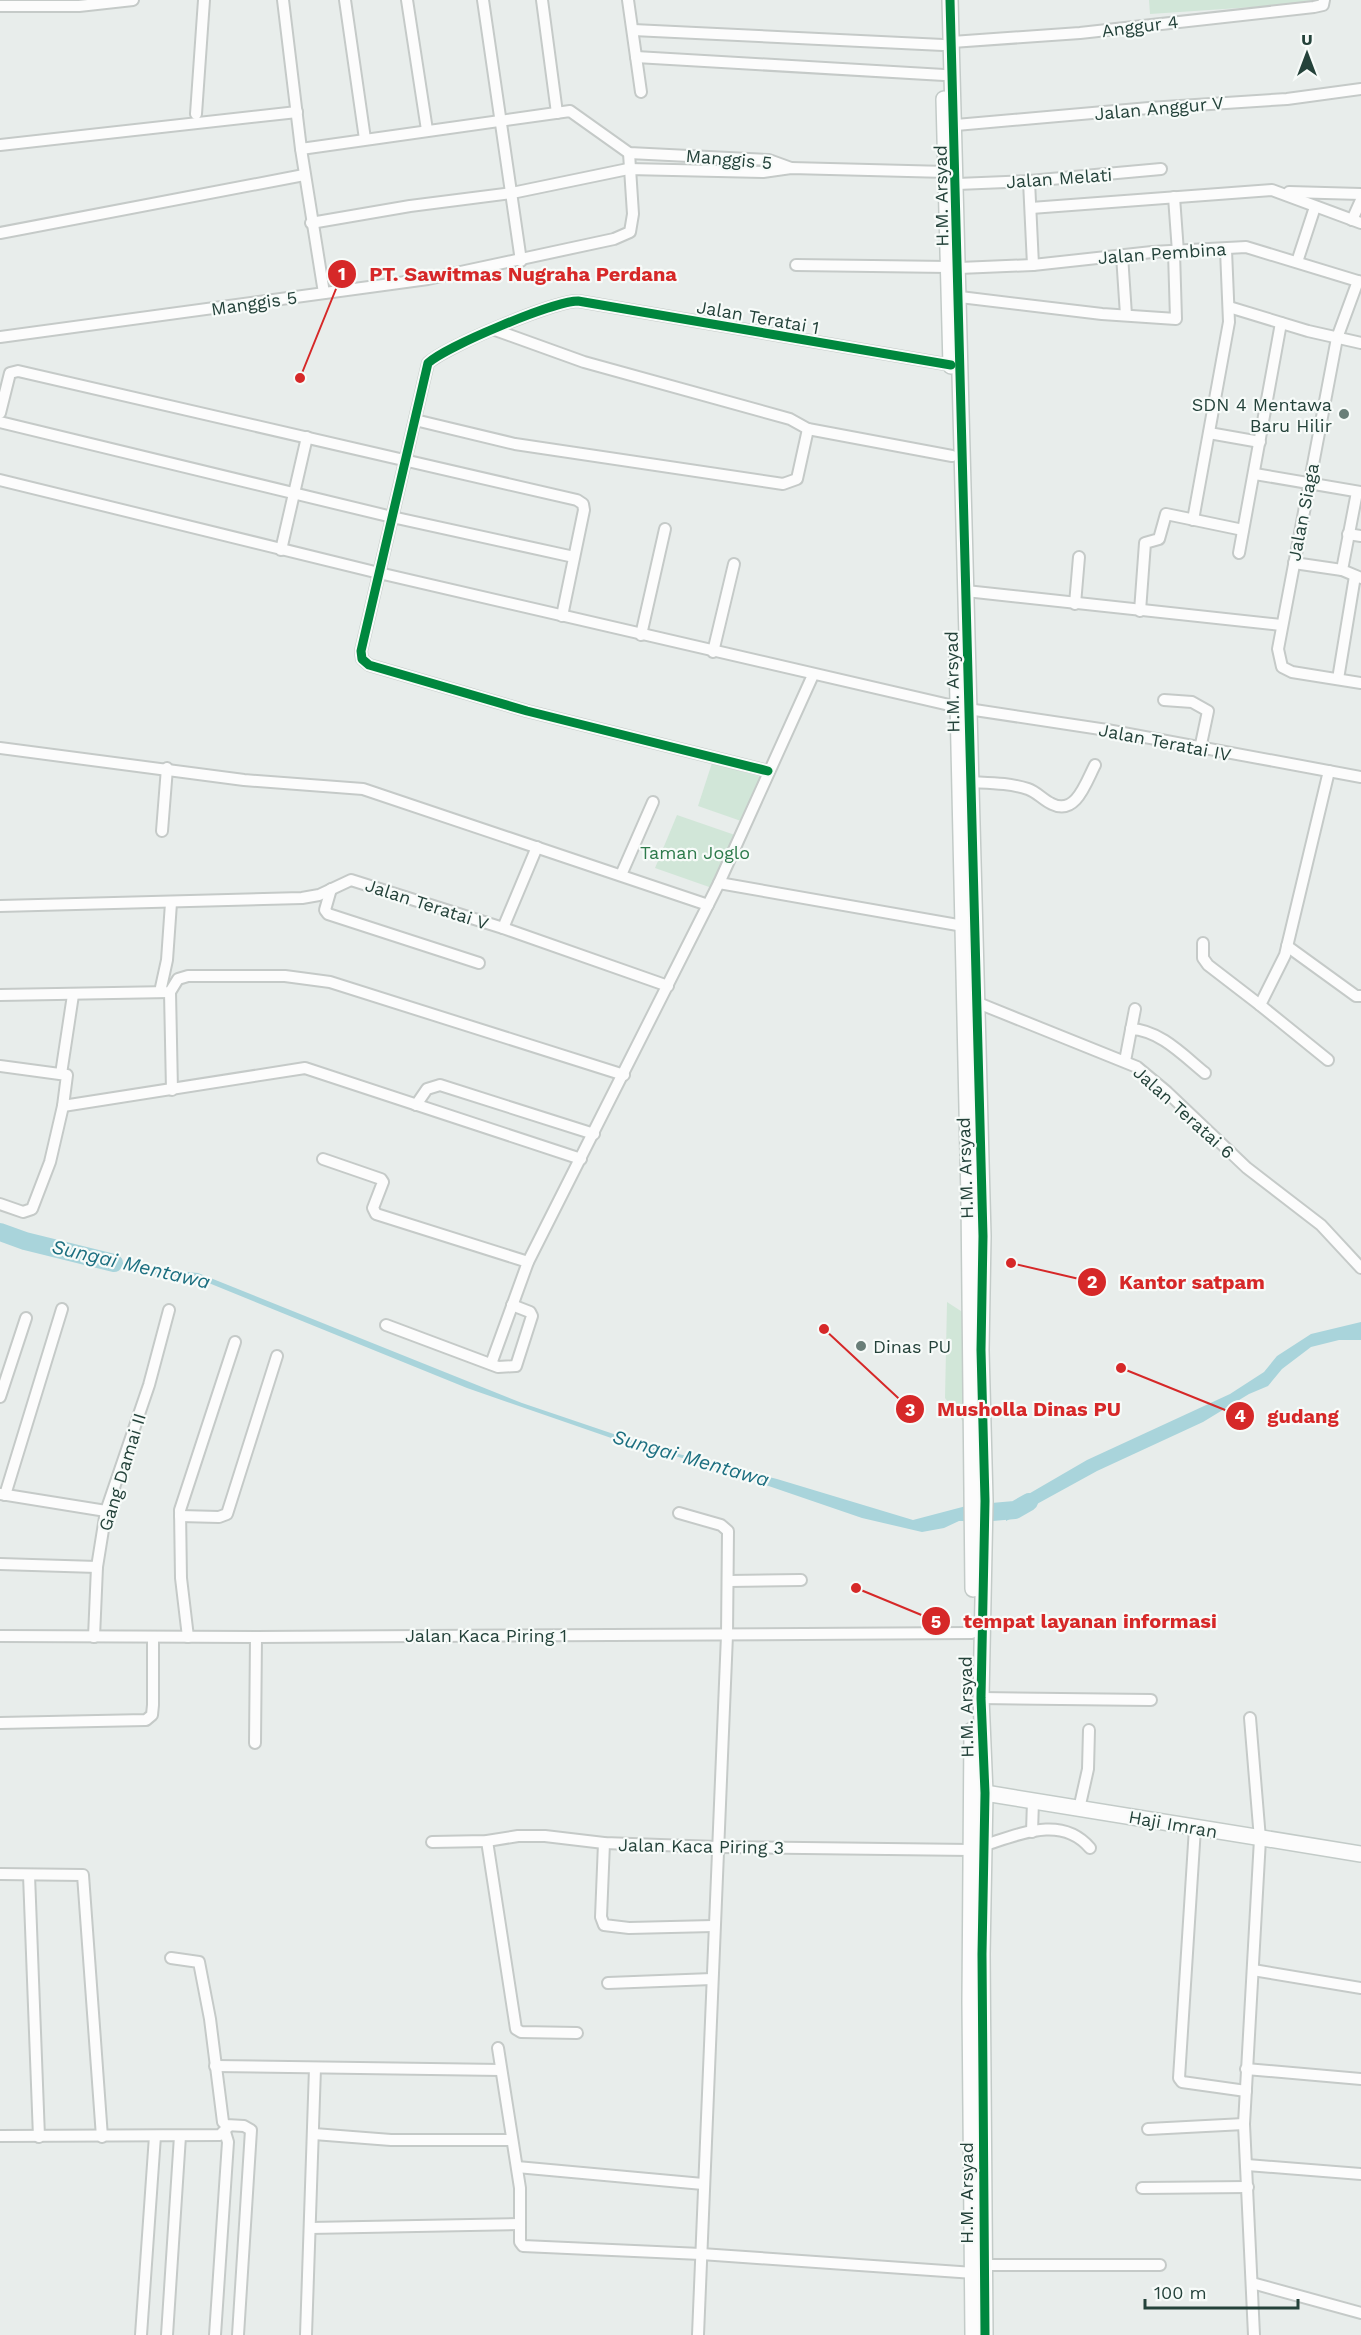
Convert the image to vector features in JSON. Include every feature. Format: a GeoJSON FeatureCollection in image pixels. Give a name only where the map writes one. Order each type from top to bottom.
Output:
{"type":"FeatureCollection","features":[{"type":"Feature","properties":{"kind":"street"},"geometry":{"type":"LineString","coordinates":[[0,6],[78,6],[133,0]]}},
{"type":"Feature","properties":{"kind":"street"},"geometry":{"type":"LineString","coordinates":[[196,114],[204,0]]}},
{"type":"Feature","properties":{"kind":"street"},"geometry":{"type":"LineString","coordinates":[[283,0],[304,175],[324,293]]}},
{"type":"Feature","properties":{"kind":"street"},"geometry":{"type":"LineString","coordinates":[[345,0],[365,139]]}},
{"type":"Feature","properties":{"kind":"street"},"geometry":{"type":"LineString","coordinates":[[407,0],[427,130]]}},
{"type":"Feature","properties":{"kind":"street"},"geometry":{"type":"LineString","coordinates":[[483,0],[521,261]]}},
{"type":"Feature","properties":{"kind":"street"},"geometry":{"type":"LineString","coordinates":[[542,0],[557,113]]}},
{"type":"Feature","properties":{"kind":"street"},"geometry":{"type":"LineString","coordinates":[[628,0],[641,92]]}},
{"type":"Feature","properties":{"kind":"street","name":"H.M. Arsyad"},"geometry":{"type":"LineString","coordinates":[[941,0],[956,125],[957,184],[953,268],[960,297],[954,321],[951,365],[952,456],[963,708],[969,927],[979,1502]]}},
{"type":"Feature","properties":{"kind":"street","name":"H.M. Arsyad"},"geometry":{"type":"LineString","coordinates":[[950,0],[944,75],[966,591],[963,708],[971,782],[969,927],[978,1004],[979,1524],[981,1698],[985,1793],[978,1847]]}},
{"type":"Feature","properties":{"kind":"street","name":"Anggur 4"},"geometry":{"type":"LineString","coordinates":[[633,30],[947,43],[1080,33],[1314,8],[1323,5],[1324,0]]}},
{"type":"Feature","properties":{"kind":"street"},"geometry":{"type":"LineString","coordinates":[[636,57],[944,75]]}},
{"type":"Feature","properties":{"kind":"street","name":"Jalan Anggur V"},"geometry":{"type":"LineString","coordinates":[[956,125],[1149,108],[1287,99],[1361,89]]}},
{"type":"Feature","properties":{"kind":"street"},"geometry":{"type":"LineString","coordinates":[[0,144],[297,112]]}},
{"type":"Feature","properties":{"kind":"street"},"geometry":{"type":"LineString","coordinates":[[301,149],[500,120],[573,112],[629,153]]}},
{"type":"Feature","properties":{"kind":"street","name":"Manggis 5"},"geometry":{"type":"LineString","coordinates":[[0,337],[428,279],[600,243],[630,232],[633,214],[628,169],[629,153],[769,160],[791,168]]}},
{"type":"Feature","properties":{"kind":"street","name":"Manggis 5"},"geometry":{"type":"LineString","coordinates":[[311,223],[410,206],[512,193],[628,169],[763,172],[791,168],[947,172]]}},
{"type":"Feature","properties":{"kind":"street","name":"Jalan Melati"},"geometry":{"type":"LineString","coordinates":[[957,184],[1029,181],[1161,169]]}},
{"type":"Feature","properties":{"kind":"street"},"geometry":{"type":"LineString","coordinates":[[0,233],[304,175]]}},
{"type":"Feature","properties":{"kind":"street"},"geometry":{"type":"LineString","coordinates":[[1029,181],[1033,265]]}},
{"type":"Feature","properties":{"kind":"street"},"geometry":{"type":"LineString","coordinates":[[1031,208],[1262,190],[1361,194]]}},
{"type":"Feature","properties":{"kind":"street"},"geometry":{"type":"LineString","coordinates":[[1281,192],[1356,221],[1361,200]]}},
{"type":"Feature","properties":{"kind":"street"},"geometry":{"type":"LineString","coordinates":[[960,297],[1177,319],[1174,197]]}},
{"type":"Feature","properties":{"kind":"street"},"geometry":{"type":"LineString","coordinates":[[1297,262],[1315,207]]}},
{"type":"Feature","properties":{"kind":"street","name":"Jalan Pembina"},"geometry":{"type":"LineString","coordinates":[[796,265],[953,268],[1033,265],[1122,255],[1250,248],[1359,281]]}},
{"type":"Feature","properties":{"kind":"street"},"geometry":{"type":"LineString","coordinates":[[1193,520],[1229,307],[1227,250]]}},
{"type":"Feature","properties":{"kind":"street"},"geometry":{"type":"LineString","coordinates":[[1122,255],[1126,315]]}},
{"type":"Feature","properties":{"kind":"street","name":"Jalan Siaga"},"geometry":{"type":"LineString","coordinates":[[1359,281],[1337,338],[1278,649],[1282,667],[1292,672],[1361,683]]}},
{"type":"Feature","properties":{"kind":"street","name":"Jalan Teratai 1"},"geometry":{"type":"LineString","coordinates":[[768,771],[527,711],[369,665],[362,659],[361,651],[428,363],[445,351],[495,330],[556,306],[578,301],[951,365]]}},
{"type":"Feature","properties":{"kind":"street"},"geometry":{"type":"LineString","coordinates":[[1229,307],[1361,343]]}},
{"type":"Feature","properties":{"kind":"street"},"geometry":{"type":"LineString","coordinates":[[1239,553],[1281,323]]}},
{"type":"Feature","properties":{"kind":"street"},"geometry":{"type":"LineString","coordinates":[[495,330],[584,362],[790,419],[808,429],[952,456]]}},
{"type":"Feature","properties":{"kind":"street"},"geometry":{"type":"LineString","coordinates":[[0,413],[10,373],[15,370],[580,502],[584,510],[562,615]]}},
{"type":"Feature","properties":{"kind":"street"},"geometry":{"type":"LineString","coordinates":[[416,420],[505,442],[783,484],[797,479],[808,429]]}},
{"type":"Feature","properties":{"kind":"street"},"geometry":{"type":"LineString","coordinates":[[0,422],[392,517],[574,558]]}},
{"type":"Feature","properties":{"kind":"street"},"geometry":{"type":"LineString","coordinates":[[1209,433],[1260,442]]}},
{"type":"Feature","properties":{"kind":"street"},"geometry":{"type":"LineString","coordinates":[[281,550],[307,437]]}},
{"type":"Feature","properties":{"kind":"street"},"geometry":{"type":"LineString","coordinates":[[1255,474],[1359,492],[1348,534],[1342,570]]}},
{"type":"Feature","properties":{"kind":"street","name":"Jalan Teratai IV"},"geometry":{"type":"LineString","coordinates":[[0,480],[281,550],[713,652],[963,708],[1107,730],[1361,777]]}},
{"type":"Feature","properties":{"kind":"street"},"geometry":{"type":"LineString","coordinates":[[1140,611],[1145,543],[1159,539],[1166,514],[1243,530]]}},
{"type":"Feature","properties":{"kind":"street"},"geometry":{"type":"LineString","coordinates":[[641,634],[665,530]]}},
{"type":"Feature","properties":{"kind":"street"},"geometry":{"type":"LineString","coordinates":[[1348,534],[1361,537]]}},
{"type":"Feature","properties":{"kind":"street"},"geometry":{"type":"LineString","coordinates":[[1075,604],[1079,557]]}},
{"type":"Feature","properties":{"kind":"street"},"geometry":{"type":"LineString","coordinates":[[1294,563],[1342,570],[1358,577],[1338,679]]}},
{"type":"Feature","properties":{"kind":"street"},"geometry":{"type":"LineString","coordinates":[[713,652],[734,564]]}},
{"type":"Feature","properties":{"kind":"street"},"geometry":{"type":"LineString","coordinates":[[966,591],[1281,625]]}},
{"type":"Feature","properties":{"kind":"street"},"geometry":{"type":"LineString","coordinates":[[491,1364],[528,1262],[719,883],[813,675]]}},
{"type":"Feature","properties":{"kind":"street"},"geometry":{"type":"LineString","coordinates":[[1164,700],[1192,702],[1208,711],[1200,749]]}},
{"type":"Feature","properties":{"kind":"street"},"geometry":{"type":"LineString","coordinates":[[0,748],[167,768],[244,780],[363,789],[708,905]]}},
{"type":"Feature","properties":{"kind":"street"},"geometry":{"type":"LineString","coordinates":[[971,782],[1015,786],[1038,794],[1054,806],[1067,807],[1077,801],[1095,765]]}},
{"type":"Feature","properties":{"kind":"street"},"geometry":{"type":"LineString","coordinates":[[162,831],[167,768]]}},
{"type":"Feature","properties":{"kind":"street"},"geometry":{"type":"LineString","coordinates":[[1260,1005],[1287,946],[1329,771]]}},
{"type":"Feature","properties":{"kind":"street"},"geometry":{"type":"LineString","coordinates":[[621,875],[652,802]]}},
{"type":"Feature","properties":{"kind":"street"},"geometry":{"type":"LineString","coordinates":[[503,928],[537,847]]}},
{"type":"Feature","properties":{"kind":"street","name":"Jalan Teratai V"},"geometry":{"type":"LineString","coordinates":[[0,906],[302,898],[319,895],[351,880],[503,928],[668,987]]}},
{"type":"Feature","properties":{"kind":"street"},"geometry":{"type":"LineString","coordinates":[[719,883],[969,927]]}},
{"type":"Feature","properties":{"kind":"street"},"geometry":{"type":"LineString","coordinates":[[331,889],[325,910],[328,914],[479,963]]}},
{"type":"Feature","properties":{"kind":"street"},"geometry":{"type":"LineString","coordinates":[[171,903],[165,992],[172,1090]]}},
{"type":"Feature","properties":{"kind":"street"},"geometry":{"type":"LineString","coordinates":[[1203,943],[1203,958],[1208,965],[1328,1060]]}},
{"type":"Feature","properties":{"kind":"street"},"geometry":{"type":"LineString","coordinates":[[1287,946],[1356,996],[1361,996]]}},
{"type":"Feature","properties":{"kind":"street"},"geometry":{"type":"LineString","coordinates":[[0,995],[165,992],[178,979],[188,976],[285,976],[321,980],[624,1075]]}},
{"type":"Feature","properties":{"kind":"street"},"geometry":{"type":"LineString","coordinates":[[61,1074],[73,995]]}},
{"type":"Feature","properties":{"kind":"street","name":"Jalan Teratai 6"},"geometry":{"type":"LineString","coordinates":[[978,1004],[1125,1061],[1167,1092],[1247,1168],[1321,1225],[1360,1267]]}},
{"type":"Feature","properties":{"kind":"street"},"geometry":{"type":"LineString","coordinates":[[1125,1061],[1135,1009]]}},
{"type":"Feature","properties":{"kind":"street"},"geometry":{"type":"LineString","coordinates":[[1131,1029],[1142,1030],[1167,1042],[1205,1073]]}},
{"type":"Feature","properties":{"kind":"street"},"geometry":{"type":"LineString","coordinates":[[0,1066],[61,1074],[68,1078],[50,1162],[32,1209],[23,1212],[0,1204]]}},
{"type":"Feature","properties":{"kind":"street"},"geometry":{"type":"LineString","coordinates":[[63,1106],[305,1068],[581,1159]]}},
{"type":"Feature","properties":{"kind":"street"},"geometry":{"type":"LineString","coordinates":[[416,1105],[427,1089],[440,1085],[594,1134]]}},
{"type":"Feature","properties":{"kind":"street"},"geometry":{"type":"LineString","coordinates":[[323,1159],[381,1179],[383,1182],[373,1208],[376,1214],[528,1262]]}},
{"type":"Feature","properties":{"kind":"street"},"geometry":{"type":"LineString","coordinates":[[386,1325],[507,1368],[516,1366],[532,1316],[530,1312],[512,1305]]}},
{"type":"Feature","properties":{"kind":"street"},"geometry":{"type":"LineString","coordinates":[[62,1310],[3,1495],[106,1511]]}},
{"type":"Feature","properties":{"kind":"street","name":"Gang Damai II"},"geometry":{"type":"LineString","coordinates":[[94,1637],[97,1567],[106,1511],[149,1385],[170,1310]]}},
{"type":"Feature","properties":{"kind":"street"},"geometry":{"type":"LineString","coordinates":[[0,1396],[26,1318]]}},
{"type":"Feature","properties":{"kind":"street"},"geometry":{"type":"LineString","coordinates":[[188,1637],[181,1578],[180,1516],[182,1503],[235,1342]]}},
{"type":"Feature","properties":{"kind":"street"},"geometry":{"type":"LineString","coordinates":[[180,1516],[219,1518],[227,1514],[277,1356]]}},
{"type":"Feature","properties":{"kind":"street"},"geometry":{"type":"LineString","coordinates":[[679,1513],[725,1527],[728,1531],[728,1635],[713,1926],[698,2335]]}},
{"type":"Feature","properties":{"kind":"street","name":"H.M. Arsyad"},"geometry":{"type":"LineString","coordinates":[[979,1524],[972,1633],[978,1847],[976,1954],[979,2269],[985,2335]]}},
{"type":"Feature","properties":{"kind":"street"},"geometry":{"type":"LineString","coordinates":[[0,1564],[97,1567]]}},
{"type":"Feature","properties":{"kind":"street"},"geometry":{"type":"LineString","coordinates":[[729,1581],[801,1580]]}},
{"type":"Feature","properties":{"kind":"street","name":"Jalan Kaca Piring 1"},"geometry":{"type":"LineString","coordinates":[[0,1636],[972,1633]]}},
{"type":"Feature","properties":{"kind":"street"},"geometry":{"type":"LineString","coordinates":[[0,1723],[146,1720],[152,1715],[153,1705],[153,1637]]}},
{"type":"Feature","properties":{"kind":"street"},"geometry":{"type":"LineString","coordinates":[[255,1743],[256,1637]]}},
{"type":"Feature","properties":{"kind":"street"},"geometry":{"type":"LineString","coordinates":[[981,1698],[1151,1700]]}},
{"type":"Feature","properties":{"kind":"street"},"geometry":{"type":"LineString","coordinates":[[1250,1718],[1260,1839],[1244,2124],[1252,2283],[1258,2334]]}},
{"type":"Feature","properties":{"kind":"street"},"geometry":{"type":"LineString","coordinates":[[1079,1809],[1088,1769],[1089,1730]]}},
{"type":"Feature","properties":{"kind":"street","name":"Haji Imran"},"geometry":{"type":"LineString","coordinates":[[985,1793],[1361,1854]]}},
{"type":"Feature","properties":{"kind":"street"},"geometry":{"type":"LineString","coordinates":[[1032,1832],[1033,1801]]}},
{"type":"Feature","properties":{"kind":"street"},"geometry":{"type":"LineString","coordinates":[[1195,1828],[1179,2078],[1182,2082],[1246,2091]]}},
{"type":"Feature","properties":{"kind":"street","name":"Jalan Kaca Piring 3"},"geometry":{"type":"LineString","coordinates":[[432,1842],[487,1841],[500,1837],[536,1836],[604,1843],[717,1847],[978,1847],[1032,1832],[1063,1829],[1079,1836],[1090,1848]]}},
{"type":"Feature","properties":{"kind":"street"},"geometry":{"type":"LineString","coordinates":[[487,1841],[516,2029],[521,2032],[577,2033]]}},
{"type":"Feature","properties":{"kind":"street"},"geometry":{"type":"LineString","coordinates":[[604,1843],[601,1917],[604,1925],[629,1928],[713,1926]]}},
{"type":"Feature","properties":{"kind":"street"},"geometry":{"type":"LineString","coordinates":[[0,1874],[83,1875],[102,2137]]}},
{"type":"Feature","properties":{"kind":"street"},"geometry":{"type":"LineString","coordinates":[[29,1875],[39,2137]]}},
{"type":"Feature","properties":{"kind":"street"},"geometry":{"type":"LineString","coordinates":[[171,1958],[198,1962],[210,2019],[214,2066],[223,2122],[227,2129],[215,2335]]}},
{"type":"Feature","properties":{"kind":"street"},"geometry":{"type":"LineString","coordinates":[[1253,1970],[1361,1988]]}},
{"type":"Feature","properties":{"kind":"street"},"geometry":{"type":"LineString","coordinates":[[608,1983],[712,1979]]}},
{"type":"Feature","properties":{"kind":"street"},"geometry":{"type":"LineString","coordinates":[[498,2048],[520,2188],[520,2242],[523,2246],[701,2253],[979,2269],[1160,2265]]}},
{"type":"Feature","properties":{"kind":"street"},"geometry":{"type":"LineString","coordinates":[[214,2066],[501,2070]]}},
{"type":"Feature","properties":{"kind":"street"},"geometry":{"type":"LineString","coordinates":[[306,2335],[315,2068]]}},
{"type":"Feature","properties":{"kind":"street"},"geometry":{"type":"LineString","coordinates":[[1246,2068],[1361,2079]]}},
{"type":"Feature","properties":{"kind":"street"},"geometry":{"type":"LineString","coordinates":[[1148,2129],[1244,2124]]}},
{"type":"Feature","properties":{"kind":"street"},"geometry":{"type":"LineString","coordinates":[[0,2136],[219,2135],[227,2129],[248,2127],[251,2133],[238,2335]]}},
{"type":"Feature","properties":{"kind":"street"},"geometry":{"type":"LineString","coordinates":[[314,2134],[391,2140],[511,2140]]}},
{"type":"Feature","properties":{"kind":"street"},"geometry":{"type":"LineString","coordinates":[[141,2335],[155,2136]]}},
{"type":"Feature","properties":{"kind":"street"},"geometry":{"type":"LineString","coordinates":[[167,2335],[180,2136]]}},
{"type":"Feature","properties":{"kind":"street"},"geometry":{"type":"LineString","coordinates":[[1247,2165],[1361,2174]]}},
{"type":"Feature","properties":{"kind":"street"},"geometry":{"type":"LineString","coordinates":[[517,2167],[703,2184]]}},
{"type":"Feature","properties":{"kind":"street"},"geometry":{"type":"LineString","coordinates":[[1142,2188],[1248,2187]]}},
{"type":"Feature","properties":{"kind":"street"},"geometry":{"type":"LineString","coordinates":[[310,2228],[520,2224]]}},
{"type":"Feature","properties":{"kind":"street","name":"H.M. Arsyad"},"geometry":{"type":"LineString","coordinates":[[973,2335],[979,2269]]}},
{"type":"Feature","properties":{"kind":"street"},"geometry":{"type":"LineString","coordinates":[[1252,2283],[1361,2313]]}},
{"type":"Feature","properties":{"kind":"green space"},"geometry":{"type":"Polygon","coordinates":[[[1149,0],[1315,0],[1315,3],[1150,14],[1149,0]]]}},
{"type":"Feature","properties":{"kind":"green space"},"geometry":{"type":"Polygon","coordinates":[[[712,763],[761,777],[741,821],[698,806],[712,763]]]}},
{"type":"Feature","properties":{"kind":"green space","name":"Taman Joglo"},"geometry":{"type":"Polygon","coordinates":[[[677,815],[735,835],[712,888],[655,868],[677,815]]]}},
{"type":"Feature","properties":{"kind":"green space"},"geometry":{"type":"Polygon","coordinates":[[[947,1302],[967,1315],[968,1428],[945,1398],[947,1302]]]}},
{"type":"Feature","properties":{"kind":"water","name":"Sungai Mentawa"},"geometry":{"type":"Polygon","coordinates":[[[0,1228],[60,1250],[134,1267],[198,1273],[522,1403],[655,1448],[777,1479],[913,1520],[970,1505],[969,1521],[959,1521],[944,1528],[922,1532],[862,1518],[704,1464],[617,1440],[467,1388],[194,1277],[144,1274],[33,1244],[24,1245],[0,1232],[0,1228]]]}},
{"type":"Feature","properties":{"kind":"water"},"geometry":{"type":"Polygon","coordinates":[[[1361,1322],[1361,1340],[1339,1340],[1311,1347],[1282,1369],[1268,1386],[1249,1394],[1203,1422],[1097,1471],[1006,1521],[1006,1507],[1087,1460],[1230,1394],[1264,1372],[1277,1356],[1311,1334],[1361,1322]]]}},
{"type":"Feature","properties":{"kind":"waterway","name":"Sungai Mentawa"},"geometry":{"type":"LineString","coordinates":[[0,1232],[25,1241],[114,1263]]}},
{"type":"Feature","properties":{"kind":"waterway","name":"Sungai Mentawa"},"geometry":{"type":"LineString","coordinates":[[969,1514],[1015,1510],[1029,1502]]}},
{"type":"Feature","properties":{"kind":"cycle path"},"geometry":{"type":"LineString","coordinates":[[950,0],[983,1236],[981,1350],[985,1501],[981,1698],[985,1793],[982,1954],[985,2335]]}},
{"type":"Feature","properties":{"kind":"cycle path"},"geometry":{"type":"LineString","coordinates":[[768,771],[527,711],[369,665],[362,659],[361,651],[428,363],[456,346],[525,316],[578,301],[951,365]]}},
{"type":"Feature","properties":{"kind":"place","name":"PT. Sawitmas Nugraha Perdana"},"geometry":{"type":"Point","coordinates":[300,378]}},
{"type":"Feature","properties":{"kind":"place","name":"SDN 4 Mentawa Baru Hilir"},"geometry":{"type":"Point","coordinates":[1344,414]}},
{"type":"Feature","properties":{"kind":"place","name":"Kantor satpam"},"geometry":{"type":"Point","coordinates":[1011,1263]}},
{"type":"Feature","properties":{"kind":"place","name":"Musholla Dinas PU"},"geometry":{"type":"Point","coordinates":[824,1329]}},
{"type":"Feature","properties":{"kind":"place","name":"Dinas PU"},"geometry":{"type":"Point","coordinates":[861,1346]}},
{"type":"Feature","properties":{"kind":"place","name":"gudang"},"geometry":{"type":"Point","coordinates":[1121,1368]}},
{"type":"Feature","properties":{"kind":"place","name":"tempat layanan informasi"},"geometry":{"type":"Point","coordinates":[856,1588]}}]}
